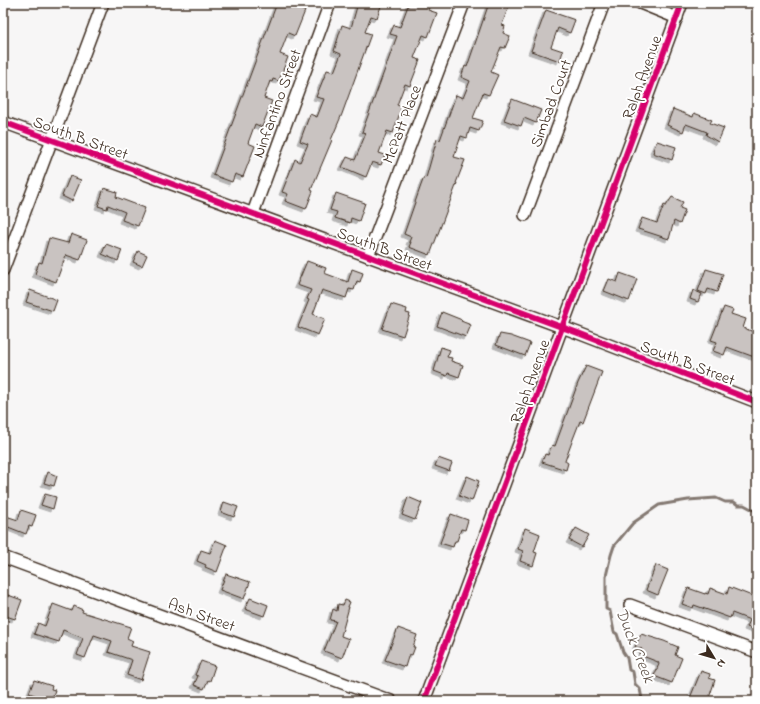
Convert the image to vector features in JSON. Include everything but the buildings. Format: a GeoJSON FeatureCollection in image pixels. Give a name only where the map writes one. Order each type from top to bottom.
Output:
{"type":"FeatureCollection","features":[{"type":"Feature","properties":{"kind":"street"},"geometry":{"type":"LineString","coordinates":[[3,270],[103,3]]}},
{"type":"Feature","properties":{"kind":"street","name":"Ninfantino Street"},"geometry":{"type":"LineString","coordinates":[[253,213],[330,3]]}},
{"type":"Feature","properties":{"kind":"street","name":"McPatt Place"},"geometry":{"type":"LineString","coordinates":[[368,256],[464,3]]}},
{"type":"Feature","properties":{"kind":"street","name":"Simbad Court"},"geometry":{"type":"LineString","coordinates":[[525,215],[604,3]]}},
{"type":"Feature","properties":{"kind":"street"},"geometry":{"type":"LineString","coordinates":[[640,3],[677,18]]}},
{"type":"Feature","properties":{"kind":"street","name":"Ralph Avenue"},"geometry":{"type":"LineString","coordinates":[[424,701],[682,3]]}},
{"type":"Feature","properties":{"kind":"street","name":"South B Street"},"geometry":{"type":"LineString","coordinates":[[3,122],[253,213],[757,402]]}},
{"type":"Feature","properties":{"kind":"street","name":"Ash Street"},"geometry":{"type":"LineString","coordinates":[[3,557],[391,701]]}},
{"type":"Feature","properties":{"kind":"street"},"geometry":{"type":"LineString","coordinates":[[630,605],[757,652]]}},
{"type":"Feature","properties":{"kind":"waterway","name":"Duck Creek"},"geometry":{"type":"LineString","coordinates":[[645,701],[642,699],[640,689],[635,684],[633,672],[629,670],[627,658],[623,652],[617,634],[614,632],[610,611],[606,609],[606,576],[614,546],[633,523],[659,505],[688,500],[716,498],[725,502],[734,502],[738,505],[744,505],[757,512]]}},
{"type":"Feature","properties":{"kind":"cycle path"},"geometry":{"type":"LineString","coordinates":[[424,701],[682,3]]}},
{"type":"Feature","properties":{"kind":"cycle path"},"geometry":{"type":"LineString","coordinates":[[3,122],[578,333],[757,402]]}}]}
